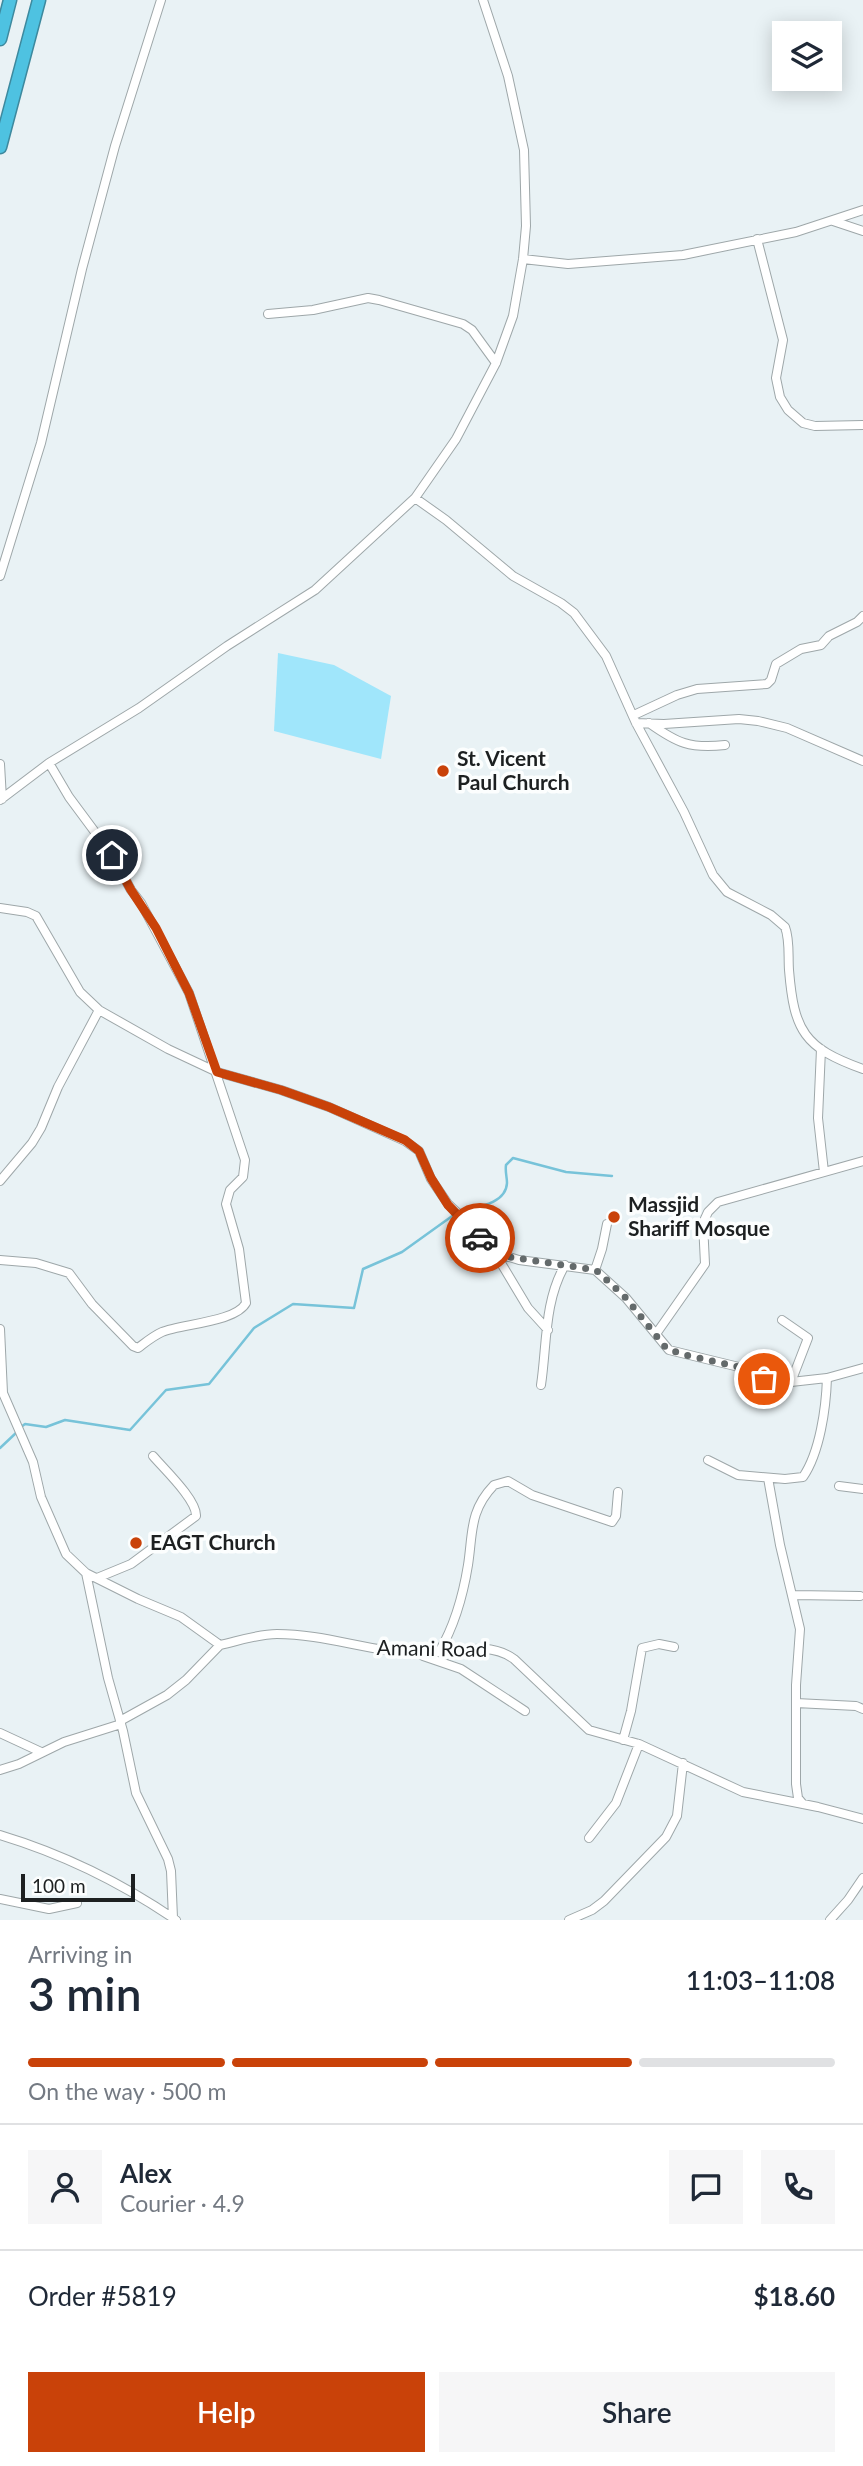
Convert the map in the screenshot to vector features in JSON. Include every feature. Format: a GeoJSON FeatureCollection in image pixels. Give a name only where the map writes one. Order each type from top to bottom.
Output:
{"type":"FeatureCollection","features":[{"type":"Feature","properties":{"kind":"highway"},"geometry":{"type":"LineString","coordinates":[[0,38],[10,0]]}},
{"type":"Feature","properties":{"kind":"highway"},"geometry":{"type":"LineString","coordinates":[[0,147],[39,0]]}},
{"type":"Feature","properties":{"kind":"street"},"geometry":{"type":"LineString","coordinates":[[0,576],[41,443],[79,280],[116,146],[161,0]]}},
{"type":"Feature","properties":{"kind":"street"},"geometry":{"type":"LineString","coordinates":[[1,800],[49,763],[139,708],[227,646],[314,590],[415,498],[456,439],[496,363],[513,316],[526,226],[524,150],[508,76],[483,0]]}},
{"type":"Feature","properties":{"kind":"street"},"geometry":{"type":"LineString","coordinates":[[523,259],[568,264],[683,255],[796,232],[863,210]]}},
{"type":"Feature","properties":{"kind":"street"},"geometry":{"type":"LineString","coordinates":[[833,221],[863,231]]}},
{"type":"Feature","properties":{"kind":"street"},"geometry":{"type":"LineString","coordinates":[[757,239],[783,340],[776,378],[780,397],[788,410],[803,423],[815,426],[863,425]]}},
{"type":"Feature","properties":{"kind":"street"},"geometry":{"type":"LineString","coordinates":[[268,314],[313,310],[368,298],[379,300],[463,324],[472,330],[496,363]]}},
{"type":"Feature","properties":{"kind":"street"},"geometry":{"type":"LineString","coordinates":[[415,498],[513,576],[574,613],[607,656],[635,719],[718,881],[727,892],[771,915],[785,927],[790,984],[798,1020],[806,1036],[821,1049],[863,1068]]}},
{"type":"Feature","properties":{"kind":"street"},"geometry":{"type":"LineString","coordinates":[[635,719],[677,695],[698,689],[767,684],[776,664],[801,649],[821,645],[829,636],[862,618]]}},
{"type":"Feature","properties":{"kind":"street"},"geometry":{"type":"LineString","coordinates":[[635,719],[649,723],[686,745],[725,745]]}},
{"type":"Feature","properties":{"kind":"street"},"geometry":{"type":"LineString","coordinates":[[649,723],[739,719],[758,721],[787,728],[863,761]]}},
{"type":"Feature","properties":{"kind":"street"},"geometry":{"type":"LineString","coordinates":[[0,1259],[36,1263],[69,1273],[92,1304],[138,1348],[162,1332],[209,1321],[244,1307],[246,1296],[239,1249],[226,1204],[230,1190],[246,1170],[245,1160],[189,993],[156,928],[112,855],[68,797],[49,763]]}},
{"type":"Feature","properties":{"kind":"street"},"geometry":{"type":"LineString","coordinates":[[0,764],[1,800]]}},
{"type":"Feature","properties":{"kind":"street"},"geometry":{"type":"LineString","coordinates":[[0,908],[36,916],[80,992],[99,1010],[168,1049],[217,1072],[329,1107],[405,1140],[419,1151],[431,1178],[448,1205],[495,1253],[528,1308],[548,1330]]}},
{"type":"Feature","properties":{"kind":"street"},"geometry":{"type":"LineString","coordinates":[[0,1181],[41,1128],[58,1087],[99,1010]]}},
{"type":"Feature","properties":{"kind":"street"},"geometry":{"type":"LineString","coordinates":[[821,1049],[818,1118],[824,1172]]}},
{"type":"Feature","properties":{"kind":"street"},"geometry":{"type":"LineString","coordinates":[[656,1335],[705,1264],[703,1223],[714,1206],[720,1201],[863,1161]]}},
{"type":"Feature","properties":{"kind":"street"},"geometry":{"type":"LineString","coordinates":[[596,1270],[607,1224]]}},
{"type":"Feature","properties":{"kind":"street"},"geometry":{"type":"LineString","coordinates":[[495,1253],[519,1260],[596,1270],[626,1298],[666,1348],[675,1353],[743,1368],[773,1382],[827,1378],[863,1368]]}},
{"type":"Feature","properties":{"kind":"street"},"geometry":{"type":"LineString","coordinates":[[541,1385],[549,1305],[555,1282],[565,1265]]}},
{"type":"Feature","properties":{"kind":"street"},"geometry":{"type":"LineString","coordinates":[[782,1320],[808,1338],[791,1382]]}},
{"type":"Feature","properties":{"kind":"street"},"geometry":{"type":"LineString","coordinates":[[0,1329],[3,1393],[33,1462],[51,1524],[66,1554],[86,1573],[181,1617],[220,1645],[186,1680],[167,1695],[120,1723],[64,1742],[19,1764],[0,1770]]}},
{"type":"Feature","properties":{"kind":"street"},"geometry":{"type":"LineString","coordinates":[[708,1460],[738,1475],[803,1477],[813,1457],[822,1423],[827,1378]]}},
{"type":"Feature","properties":{"kind":"street"},"geometry":{"type":"LineString","coordinates":[[97,1578],[131,1564],[196,1516],[196,1510],[188,1498],[153,1455]]}},
{"type":"Feature","properties":{"kind":"street"},"geometry":{"type":"LineString","coordinates":[[768,1478],[779,1545],[794,1595],[801,1635],[796,1703],[796,1784],[798,1798],[803,1804]]}},
{"type":"Feature","properties":{"kind":"street"},"geometry":{"type":"LineString","coordinates":[[439,1652],[456,1619],[468,1566],[470,1536],[479,1506],[494,1485],[508,1481],[532,1495],[612,1522],[617,1516],[618,1492]]}},
{"type":"Feature","properties":{"kind":"street"},"geometry":{"type":"LineString","coordinates":[[839,1486],[863,1489]]}},
{"type":"Feature","properties":{"kind":"street"},"geometry":{"type":"LineString","coordinates":[[86,1573],[136,1793],[168,1859],[175,1919]]}},
{"type":"Feature","properties":{"kind":"street"},"geometry":{"type":"LineString","coordinates":[[794,1595],[860,1596]]}},
{"type":"Feature","properties":{"kind":"street","name":"Amani Road"},"geometry":{"type":"LineString","coordinates":[[220,1645],[265,1634],[285,1634],[312,1636],[386,1651],[413,1653],[480,1648],[502,1651],[514,1659],[580,1723],[600,1734],[639,1744],[743,1793],[863,1819]]}},
{"type":"Feature","properties":{"kind":"street"},"geometry":{"type":"LineString","coordinates":[[623,1740],[642,1648],[659,1644],[674,1647]]}},
{"type":"Feature","properties":{"kind":"street"},"geometry":{"type":"LineString","coordinates":[[413,1653],[461,1669],[525,1711]]}},
{"type":"Feature","properties":{"kind":"street"},"geometry":{"type":"LineString","coordinates":[[796,1703],[856,1706],[863,1709]]}},
{"type":"Feature","properties":{"kind":"street"},"geometry":{"type":"LineString","coordinates":[[0,1733],[41,1752]]}},
{"type":"Feature","properties":{"kind":"street"},"geometry":{"type":"LineString","coordinates":[[589,1838],[617,1803],[639,1744]]}},
{"type":"Feature","properties":{"kind":"street"},"geometry":{"type":"LineString","coordinates":[[569,1920],[592,1910],[604,1901],[666,1837],[677,1816],[683,1763]]}},
{"type":"Feature","properties":{"kind":"street"},"geometry":{"type":"LineString","coordinates":[[0,1835],[66,1858],[99,1874],[175,1919]]}},
{"type":"Feature","properties":{"kind":"street"},"geometry":{"type":"LineString","coordinates":[[830,1920],[863,1878]]}},
{"type":"Feature","properties":{"kind":"street"},"geometry":{"type":"LineString","coordinates":[[0,1899],[49,1909],[77,1903]]}},
{"type":"Feature","properties":{"kind":"shaded area"},"geometry":{"type":"Polygon","coordinates":[[[278,653],[334,665],[391,696],[381,759],[274,731],[278,653]]]}},
{"type":"Feature","properties":{"kind":"waterway"},"geometry":{"type":"LineString","coordinates":[[461,1211],[482,1206],[502,1196],[507,1183],[506,1165],[513,1158],[566,1172],[612,1176]]}},
{"type":"Feature","properties":{"kind":"waterway"},"geometry":{"type":"LineString","coordinates":[[21,1427],[25,1424],[46,1427],[65,1420],[130,1430],[166,1390],[209,1384],[254,1328],[293,1304],[354,1308],[363,1269],[402,1252],[455,1214]]}},
{"type":"Feature","properties":{"kind":"waterway"},"geometry":{"type":"LineString","coordinates":[[0,1448],[17,1432]]}},
{"type":"Feature","properties":{"kind":"way so far"},"geometry":{"type":"LineString","coordinates":[[480,1238],[493,1252],[503,1256],[596,1270],[626,1298],[666,1348],[675,1353],[743,1368],[764,1379]]}},
{"type":"Feature","properties":{"kind":"place","name":"St. Vicent Paul Church"},"geometry":{"type":"Point","coordinates":[443,771]}},
{"type":"Feature","properties":{"kind":"place","name":"Massjid Shariff Mosque"},"geometry":{"type":"Point","coordinates":[614,1217]}},
{"type":"Feature","properties":{"kind":"place","name":"EAGT Church"},"geometry":{"type":"Point","coordinates":[136,1543]}},
{"type":"Feature","properties":{"kind":"route"},"geometry":{"type":"LineString","coordinates":[[112,855],[156,928],[189,993],[217,1072],[329,1107],[405,1140],[419,1151],[428,1173],[448,1205],[480,1238]]}}]}
